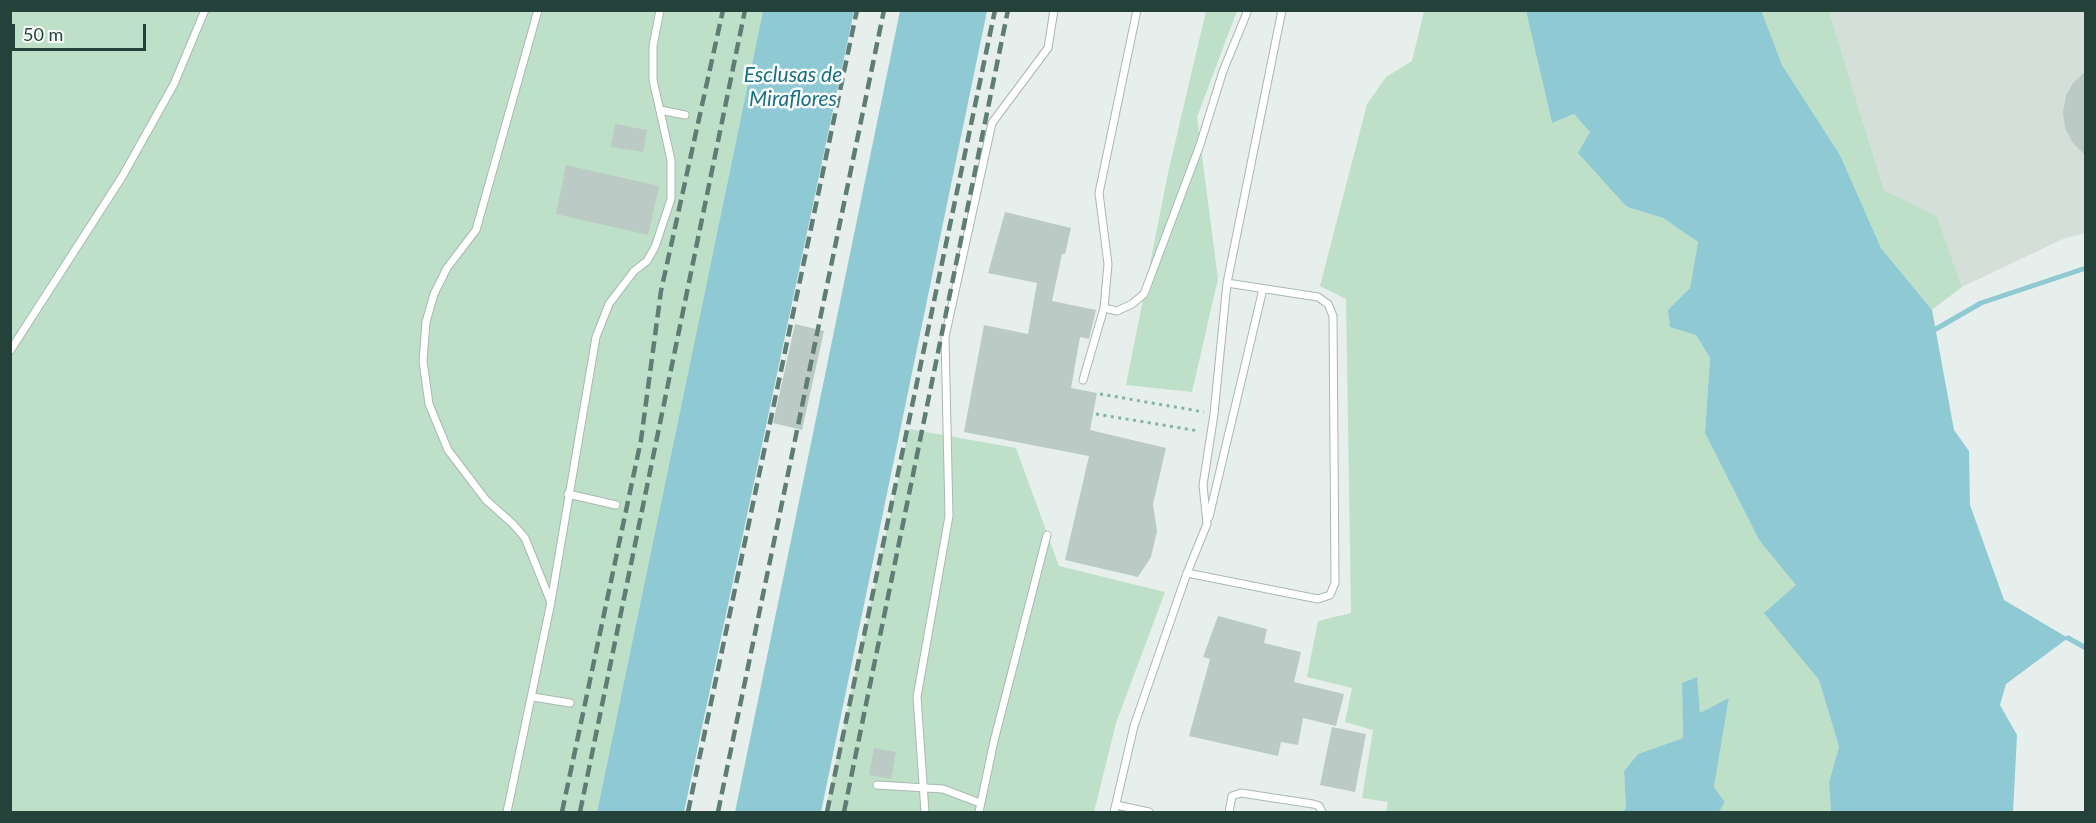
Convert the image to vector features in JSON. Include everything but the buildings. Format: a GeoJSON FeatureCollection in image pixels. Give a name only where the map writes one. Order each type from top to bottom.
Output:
{"type":"FeatureCollection","features":[{"type":"Feature","properties":{"kind":"lane"},"geometry":{"type":"LineString","coordinates":[[10,351],[122,177],[174,84],[205,10]]}},
{"type":"Feature","properties":{"kind":"lane"},"geometry":{"type":"LineString","coordinates":[[538,10],[476,230],[447,268],[434,294],[426,322],[423,361],[429,404],[448,450],[486,500],[525,538],[551,602]]}},
{"type":"Feature","properties":{"kind":"lane"},"geometry":{"type":"LineString","coordinates":[[507,813],[551,602],[600,321],[620,288],[647,261],[655,247],[671,199],[671,160],[653,80],[653,46],[660,10]]}},
{"type":"Feature","properties":{"kind":"lane"},"geometry":{"type":"LineString","coordinates":[[925,813],[917,697],[949,516],[945,337],[992,123],[1048,48],[1054,10]]}},
{"type":"Feature","properties":{"kind":"lane"},"geometry":{"type":"LineString","coordinates":[[1083,380],[1104,308],[1108,250],[1099,193],[1137,10]]}},
{"type":"Feature","properties":{"kind":"lane"},"geometry":{"type":"LineString","coordinates":[[1104,308],[1117,310],[1132,304],[1144,294],[1200,145],[1223,71],[1248,10]]}},
{"type":"Feature","properties":{"kind":"lane"},"geometry":{"type":"LineString","coordinates":[[1208,524],[1203,485],[1214,414],[1227,283],[1282,10]]}},
{"type":"Feature","properties":{"kind":"lane"},"geometry":{"type":"LineString","coordinates":[[660,110],[685,116]]}},
{"type":"Feature","properties":{"kind":"lane"},"geometry":{"type":"LineString","coordinates":[[1187,573],[1318,599],[1330,595],[1335,584],[1333,316],[1329,304],[1318,297],[1227,283]]}},
{"type":"Feature","properties":{"kind":"lane"},"geometry":{"type":"LineString","coordinates":[[1149,813],[1115,809],[1134,726],[1187,573],[1208,524],[1263,289]]}},
{"type":"Feature","properties":{"kind":"lane"},"geometry":{"type":"LineString","coordinates":[[568,495],[616,505]]}},
{"type":"Feature","properties":{"kind":"lane"},"geometry":{"type":"LineString","coordinates":[[979,813],[1047,535]]}},
{"type":"Feature","properties":{"kind":"lane"},"geometry":{"type":"LineString","coordinates":[[533,697],[570,703]]}},
{"type":"Feature","properties":{"kind":"lane"},"geometry":{"type":"LineString","coordinates":[[877,785],[943,789],[980,803]]}},
{"type":"Feature","properties":{"kind":"lane"},"geometry":{"type":"LineString","coordinates":[[1229,813],[1232,796],[1240,793],[1313,804],[1319,806],[1322,813]]}},
{"type":"Feature","properties":{"kind":"path"},"geometry":{"type":"LineString","coordinates":[[1100,394],[1214,414]]}},
{"type":"Feature","properties":{"kind":"path"},"geometry":{"type":"LineString","coordinates":[[1096,414],[1210,433]]}},
{"type":"Feature","properties":{"kind":"shaded area"},"geometry":{"type":"Polygon","coordinates":[[[1829,11],[2085,11],[2085,233],[2063,239],[1962,287],[1937,216],[1884,190],[1829,11]]]}},
{"type":"Feature","properties":{"kind":"green space"},"geometry":{"type":"Polygon","coordinates":[[[10,11],[763,11],[597,812],[11,812],[10,11]]]}},
{"type":"Feature","properties":{"kind":"green space"},"geometry":{"type":"Polygon","coordinates":[[[1206,11],[1237,11],[1197,117],[1218,279],[1192,392],[1126,385],[1168,173],[1206,11]]]}},
{"type":"Feature","properties":{"kind":"green space"},"geometry":{"type":"Polygon","coordinates":[[[1424,11],[1526,11],[1552,123],[1574,114],[1591,132],[1626,207],[1663,218],[1698,242],[1690,288],[1668,310],[1696,335],[1710,358],[1705,433],[1759,540],[1797,585],[1765,613],[1819,680],[1839,747],[1829,782],[1831,812],[1719,812],[1725,802],[1714,787],[1729,699],[1700,714],[1696,678],[1682,683],[1683,738],[1638,754],[1624,771],[1626,809],[1623,812],[1386,812],[1388,802],[1362,798],[1373,730],[1345,722],[1352,688],[1307,677],[1318,621],[1351,613],[1346,299],[1320,286],[1367,104],[1386,77],[1412,61],[1424,11]]]}},
{"type":"Feature","properties":{"kind":"green space"},"geometry":{"type":"Polygon","coordinates":[[[1761,11],[1829,11],[1884,190],[1937,216],[1962,287],[1932,310],[1881,248],[1840,155],[1782,65],[1761,11]]]}},
{"type":"Feature","properties":{"kind":"green space"},"geometry":{"type":"Polygon","coordinates":[[[909,429],[1016,448],[1059,566],[1165,592],[1116,723],[1094,812],[825,812],[909,429]]]}},
{"type":"Feature","properties":{"kind":"water"},"geometry":{"type":"Polygon","coordinates":[[[1761,10],[1782,65],[1840,155],[1881,248],[1932,310],[1954,430],[1969,451],[1970,505],[2004,600],[2068,638],[2006,684],[2000,705],[2017,735],[2013,812],[1831,812],[1829,782],[1839,747],[1819,680],[1764,613],[1796,585],[1759,540],[1705,433],[1710,358],[1696,335],[1670,327],[1668,310],[1690,288],[1698,242],[1663,218],[1627,207],[1578,153],[1590,132],[1574,114],[1552,123],[1526,11],[1761,10]]]}},
{"type":"Feature","properties":{"kind":"water","name":"Esclusas de Miraflores"},"geometry":{"type":"Polygon","coordinates":[[[763,11],[854,11],[684,812],[597,812],[763,11]]]}},
{"type":"Feature","properties":{"kind":"water","name":"Esclusas de Miraflores"},"geometry":{"type":"Polygon","coordinates":[[[900,11],[987,11],[821,812],[735,812],[900,11]]]}},
{"type":"Feature","properties":{"kind":"water"},"geometry":{"type":"Polygon","coordinates":[[[1697,677],[1700,713],[1729,698],[1714,787],[1725,802],[1719,812],[1623,812],[1626,808],[1624,771],[1638,754],[1683,738],[1682,683],[1697,677]]]}},
{"type":"Feature","properties":{"kind":"waterway"},"geometry":{"type":"LineString","coordinates":[[1936,329],[1981,303],[2086,268]]}},
{"type":"Feature","properties":{"kind":"waterway"},"geometry":{"type":"LineString","coordinates":[[2068,638],[2086,648]]}},
{"type":"Feature","properties":{"kind":"railway"},"geometry":{"type":"LineString","coordinates":[[562,812],[641,440],[661,291],[723,10]]}},
{"type":"Feature","properties":{"kind":"railway"},"geometry":{"type":"LineString","coordinates":[[580,812],[745,10]]}},
{"type":"Feature","properties":{"kind":"railway"},"geometry":{"type":"LineString","coordinates":[[688,812],[857,10]]}},
{"type":"Feature","properties":{"kind":"railway"},"geometry":{"type":"LineString","coordinates":[[718,812],[884,10]]}},
{"type":"Feature","properties":{"kind":"railway"},"geometry":{"type":"LineString","coordinates":[[827,812],[995,10]]}},
{"type":"Feature","properties":{"kind":"railway"},"geometry":{"type":"LineString","coordinates":[[844,812],[1008,10]]}}]}
